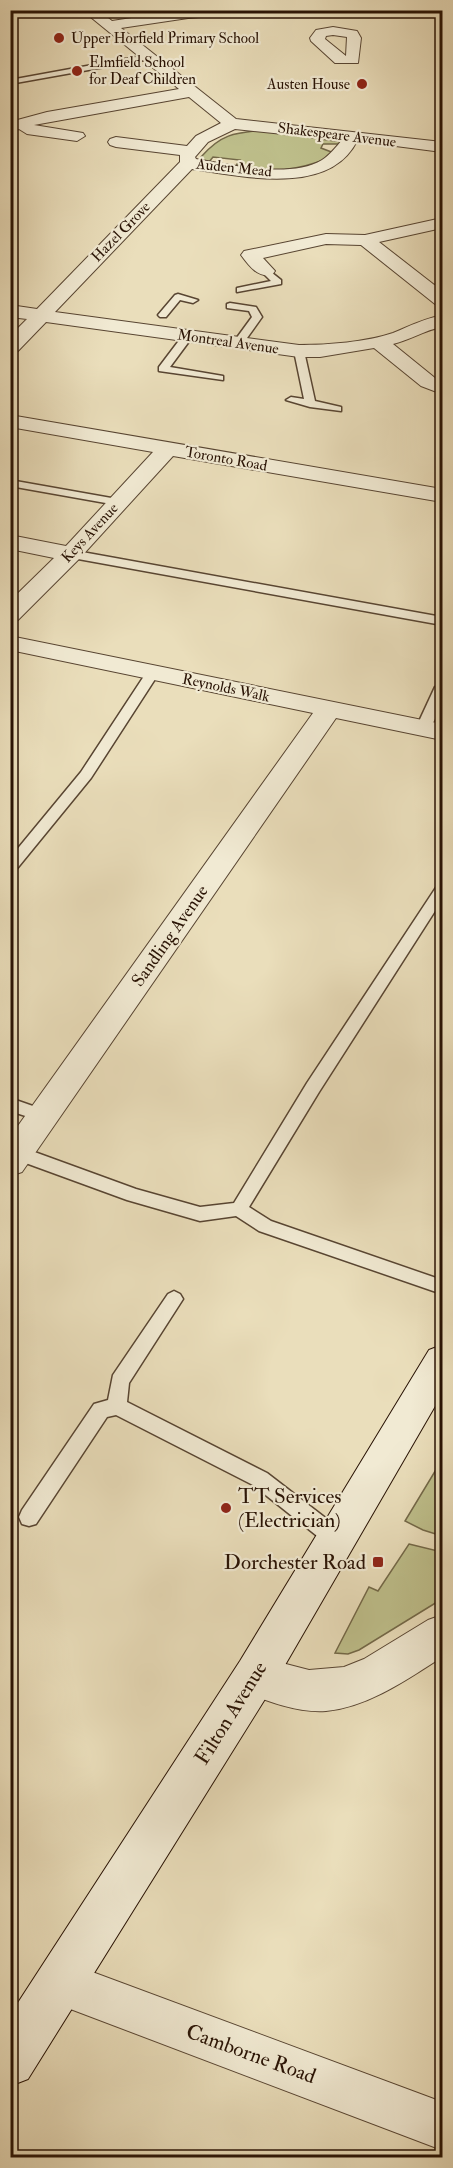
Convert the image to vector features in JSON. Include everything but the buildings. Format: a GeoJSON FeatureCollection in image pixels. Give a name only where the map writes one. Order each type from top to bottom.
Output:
{"type":"FeatureCollection","features":[{"type":"Feature","properties":{"kind":"street"},"geometry":{"type":"LineString","coordinates":[[89,10],[232,124]]}},
{"type":"Feature","properties":{"kind":"street"},"geometry":{"type":"LineString","coordinates":[[109,26],[188,14],[237,10]]}},
{"type":"Feature","properties":{"kind":"street"},"geometry":{"type":"LineString","coordinates":[[322,17],[333,31]]}},
{"type":"Feature","properties":{"kind":"street"},"geometry":{"type":"LineString","coordinates":[[11,127],[47,117],[190,92]]}},
{"type":"Feature","properties":{"kind":"street","name":"Shakespeare Avenue"},"geometry":{"type":"LineString","coordinates":[[232,124],[442,146]]}},
{"type":"Feature","properties":{"kind":"street","name":"Hazel Grove"},"geometry":{"type":"LineString","coordinates":[[10,348],[189,157],[202,139],[232,124]]}},
{"type":"Feature","properties":{"kind":"street"},"geometry":{"type":"LineString","coordinates":[[11,127],[76,136]]}},
{"type":"Feature","properties":{"kind":"street","name":"Auden Mead"},"geometry":{"type":"LineString","coordinates":[[116,142],[254,172],[299,172],[327,165],[340,146]]}},
{"type":"Feature","properties":{"kind":"street"},"geometry":{"type":"LineString","coordinates":[[266,271],[250,255],[326,239],[365,240],[442,223]]}},
{"type":"Feature","properties":{"kind":"street"},"geometry":{"type":"LineString","coordinates":[[365,240],[438,291]]}},
{"type":"Feature","properties":{"kind":"street","name":"Montreal Avenue"},"geometry":{"type":"LineString","coordinates":[[10,310],[41,316],[152,328],[188,336],[299,351],[378,342],[399,337],[423,325],[442,321]]}},
{"type":"Feature","properties":{"kind":"street"},"geometry":{"type":"LineString","coordinates":[[378,342],[428,382],[442,388]]}},
{"type":"Feature","properties":{"kind":"street","name":"Toronto Road"},"geometry":{"type":"LineString","coordinates":[[10,421],[442,496]]}},
{"type":"Feature","properties":{"kind":"street","name":"Keys Avenue"},"geometry":{"type":"LineString","coordinates":[[13,610],[71,554],[167,449]]}},
{"type":"Feature","properties":{"kind":"street"},"geometry":{"type":"LineString","coordinates":[[10,543],[71,554]]}},
{"type":"Feature","properties":{"kind":"street","name":"Reynolds Walk"},"geometry":{"type":"LineString","coordinates":[[10,643],[433,730]]}},
{"type":"Feature","properties":{"kind":"street","name":"Sandling Avenue"},"geometry":{"type":"LineString","coordinates":[[14,1158],[329,709]]}},
{"type":"Feature","properties":{"kind":"street","name":"Filton Avenue"},"geometry":{"type":"LineString","coordinates":[[12,2055],[255,1676],[338,1540],[442,1361]]}},
{"type":"Feature","properties":{"kind":"street"},"geometry":{"type":"LineString","coordinates":[[255,1676],[309,1690],[329,1690],[349,1685],[385,1669],[442,1634]]}},
{"type":"Feature","properties":{"kind":"street","name":"Camborne Road"},"geometry":{"type":"LineString","coordinates":[[60,1983],[442,2126]]}},
{"type":"Feature","properties":{"kind":"lane"},"geometry":{"type":"LineString","coordinates":[[10,82],[147,57]]}},
{"type":"Feature","properties":{"kind":"lane"},"geometry":{"type":"LineString","coordinates":[[240,290],[278,282],[266,271]]}},
{"type":"Feature","properties":{"kind":"lane"},"geometry":{"type":"LineString","coordinates":[[163,315],[178,297],[193,300]]}},
{"type":"Feature","properties":{"kind":"lane"},"geometry":{"type":"LineString","coordinates":[[230,306],[253,309],[257,317],[238,343]]}},
{"type":"Feature","properties":{"kind":"lane"},"geometry":{"type":"LineString","coordinates":[[188,336],[163,369],[219,378]]}},
{"type":"Feature","properties":{"kind":"lane"},"geometry":{"type":"LineString","coordinates":[[299,351],[310,404]]}},
{"type":"Feature","properties":{"kind":"lane"},"geometry":{"type":"LineString","coordinates":[[291,400],[337,409]]}},
{"type":"Feature","properties":{"kind":"lane"},"geometry":{"type":"LineString","coordinates":[[10,483],[117,502]]}},
{"type":"Feature","properties":{"kind":"lane"},"geometry":{"type":"LineString","coordinates":[[71,554],[442,621]]}},
{"type":"Feature","properties":{"kind":"lane"},"geometry":{"type":"LineString","coordinates":[[10,868],[86,775],[153,673]]}},
{"type":"Feature","properties":{"kind":"lane"},"geometry":{"type":"LineString","coordinates":[[433,730],[442,687]]}},
{"type":"Feature","properties":{"kind":"lane"},"geometry":{"type":"LineString","coordinates":[[239,1209],[262,1167],[442,889]]}},
{"type":"Feature","properties":{"kind":"lane"},"geometry":{"type":"LineString","coordinates":[[10,1104],[44,1116]]}},
{"type":"Feature","properties":{"kind":"lane"},"geometry":{"type":"LineString","coordinates":[[14,1158],[200,1214],[239,1209],[264,1226],[442,1287]]}},
{"type":"Feature","properties":{"kind":"lane"},"geometry":{"type":"LineString","coordinates":[[117,1406],[120,1381],[174,1299]]}},
{"type":"Feature","properties":{"kind":"lane"},"geometry":{"type":"LineString","coordinates":[[29,1517],[101,1410],[117,1406],[260,1479],[338,1540]]}},
{"type":"Feature","properties":{"kind":"green space"},"geometry":{"type":"Polygon","coordinates":[[[264,130],[309,133],[306,137],[342,142],[323,144],[321,148],[334,153],[332,157],[306,166],[284,170],[235,167],[240,160],[213,157],[209,162],[202,161],[201,157],[208,149],[222,139],[236,134],[264,130]]]}},
{"type":"Feature","properties":{"kind":"green space"},"geometry":{"type":"Polygon","coordinates":[[[437,1468],[442,1470],[442,1536],[405,1521],[437,1468]]]}},
{"type":"Feature","properties":{"kind":"green space"},"geometry":{"type":"Polygon","coordinates":[[[409,1544],[442,1552],[442,1599],[359,1650],[348,1654],[335,1653],[369,1587],[378,1591],[409,1544]]]}},
{"type":"Feature","properties":{"kind":"place","name":"Upper Horfield Primary School"},"geometry":{"type":"Point","coordinates":[59,38]}},
{"type":"Feature","properties":{"kind":"place","name":"Elmfield School for Deaf Children"},"geometry":{"type":"Point","coordinates":[77,71]}},
{"type":"Feature","properties":{"kind":"place","name":"Austen House"},"geometry":{"type":"Point","coordinates":[362,84]}},
{"type":"Feature","properties":{"kind":"place","name":"TT Services (Electrician)"},"geometry":{"type":"Point","coordinates":[226,1508]}},
{"type":"Feature","properties":{"kind":"place","name":"Dorchester Road"},"geometry":{"type":"Point","coordinates":[378,1562]}}]}
